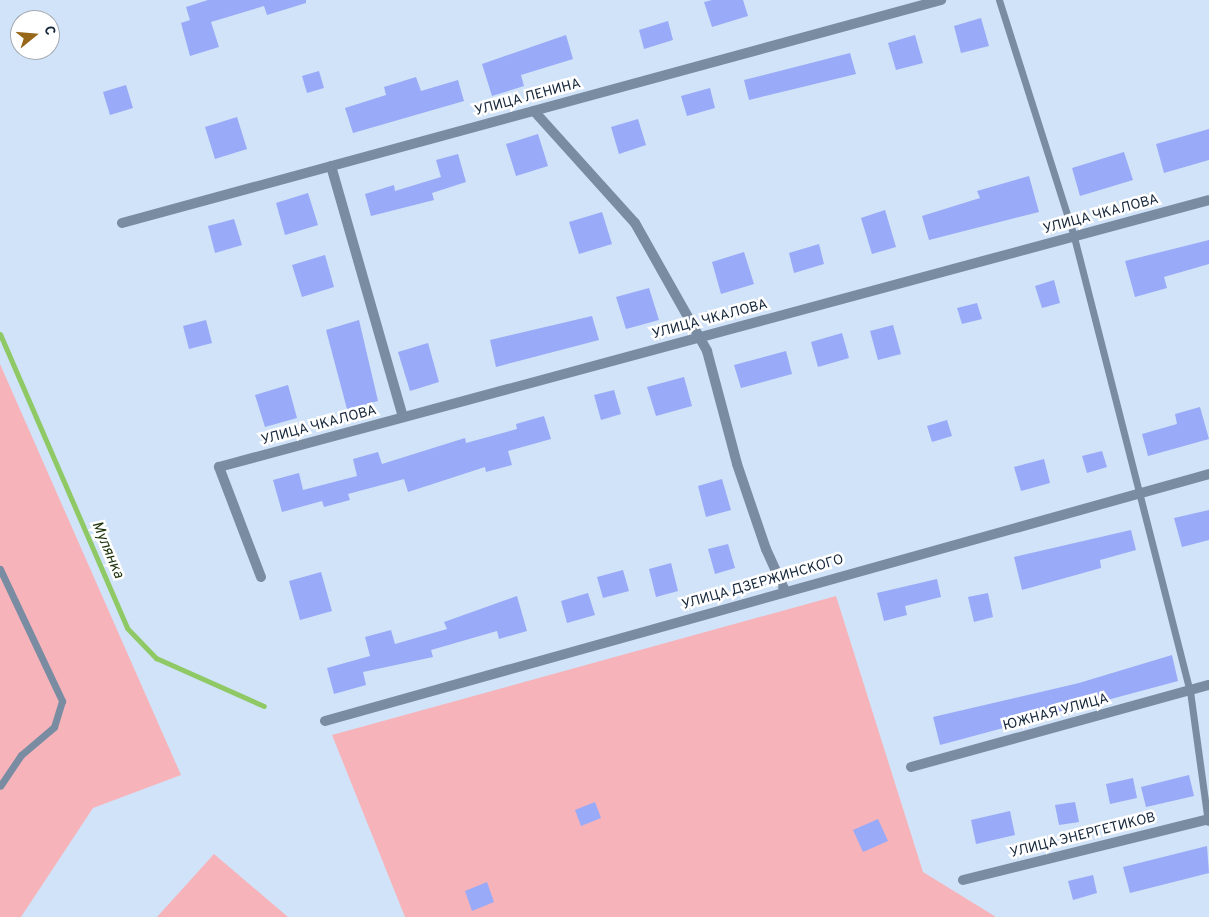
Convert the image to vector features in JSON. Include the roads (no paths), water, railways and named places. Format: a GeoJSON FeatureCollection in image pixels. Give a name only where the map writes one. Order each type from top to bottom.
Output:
{"type":"FeatureCollection","features":[{"type":"Feature","properties":{"kind":"street","name":"УЛИЦА ЛЕНИНА"},"geometry":{"type":"LineString","coordinates":[[122,223],[941,0]]}},
{"type":"Feature","properties":{"kind":"street"},"geometry":{"type":"LineString","coordinates":[[534,111],[635,223],[707,351],[757,524],[785,591]]}},
{"type":"Feature","properties":{"kind":"street"},"geometry":{"type":"LineString","coordinates":[[331,166],[403,417]]}},
{"type":"Feature","properties":{"kind":"street","name":"УЛИЦА ЧКАЛОВА"},"geometry":{"type":"LineString","coordinates":[[261,577],[218,467],[1209,200]]}},
{"type":"Feature","properties":{"kind":"street","name":"УЛИЦА ДЗЕРЖИНСКОГО"},"geometry":{"type":"LineString","coordinates":[[325,721],[1209,474]]}},
{"type":"Feature","properties":{"kind":"street","name":"ЮЖНАЯ УЛИЦА"},"geometry":{"type":"LineString","coordinates":[[911,767],[1209,686]]}},
{"type":"Feature","properties":{"kind":"street","name":"УЛИЦА ЭНЕРГЕТИКОВ"},"geometry":{"type":"LineString","coordinates":[[963,880],[1209,821]]}},
{"type":"Feature","properties":{"kind":"lane"},"geometry":{"type":"LineString","coordinates":[[998,0],[1074,237],[1140,493],[1190,691],[1209,821]]}},
{"type":"Feature","properties":{"kind":"lane"},"geometry":{"type":"LineString","coordinates":[[0,570],[62,701],[54,727],[21,755],[0,786]]}},
{"type":"Feature","properties":{"kind":"waterway","name":"Мулянка"},"geometry":{"type":"LineString","coordinates":[[0,334],[127,628],[156,658],[264,706]]}}]}
